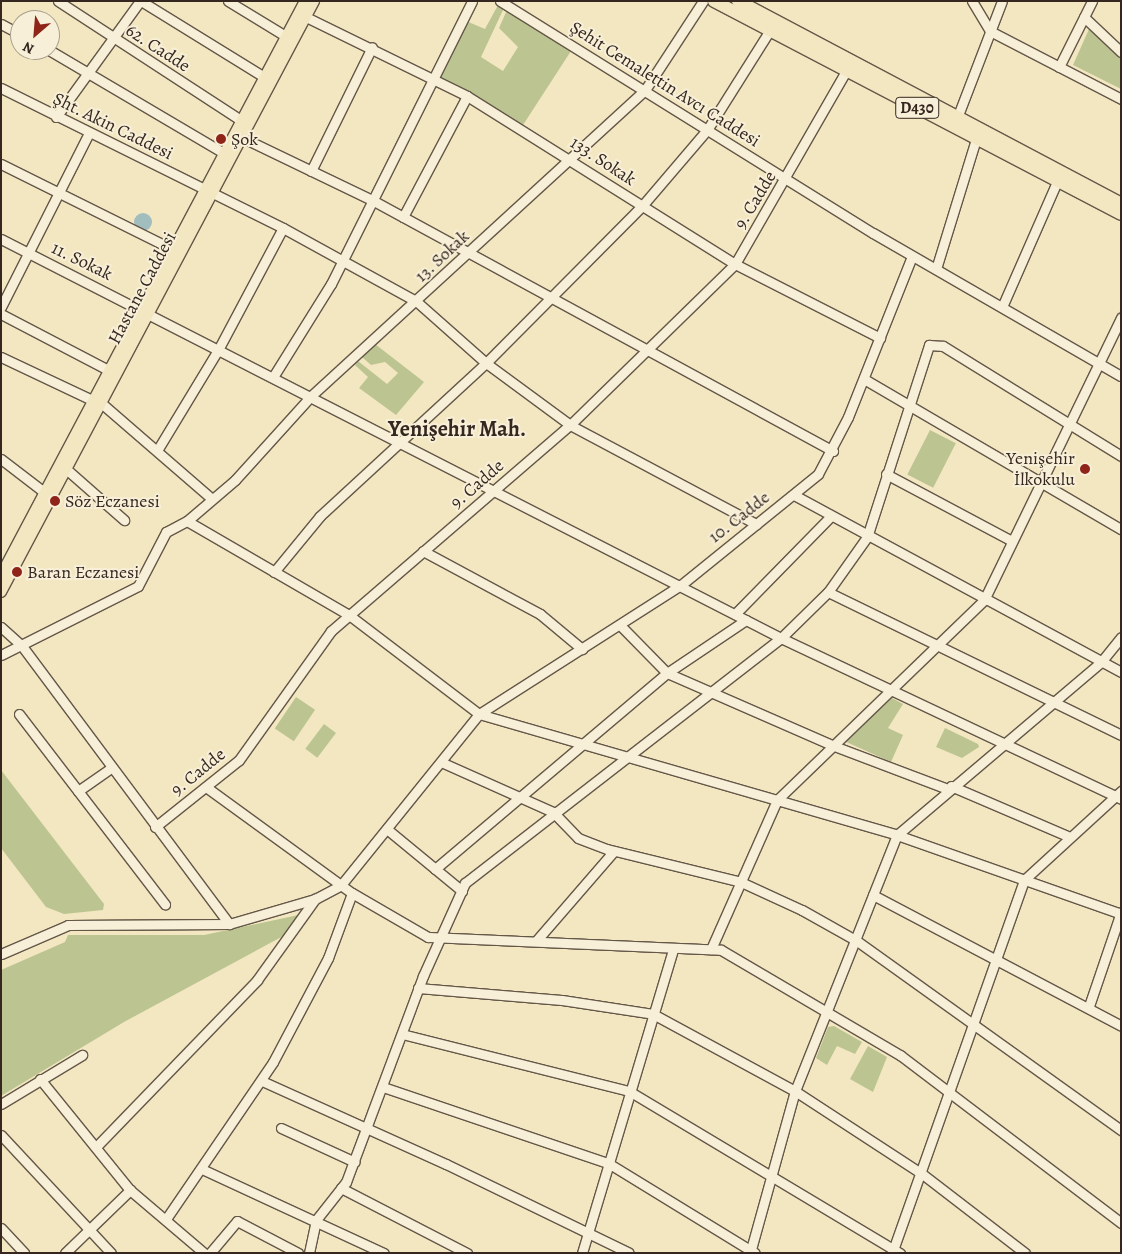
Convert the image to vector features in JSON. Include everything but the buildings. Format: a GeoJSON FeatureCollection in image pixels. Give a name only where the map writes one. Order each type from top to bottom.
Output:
{"type":"FeatureCollection","features":[{"type":"Feature","properties":{"kind":"highway","name":"D430"},"geometry":{"type":"LineString","coordinates":[[714,1],[1121,214]]}},
{"type":"Feature","properties":{"kind":"highway","name":"D430"},"geometry":{"type":"LineString","coordinates":[[738,1],[1121,204]]}},
{"type":"Feature","properties":{"kind":"main road","name":"Hastane Caddesi"},"geometry":{"type":"LineString","coordinates":[[1,575],[44,492],[96,401],[208,191],[224,153],[305,1]]}},
{"type":"Feature","properties":{"kind":"main road","name":"Hastane Caddesi"},"geometry":{"type":"LineString","coordinates":[[1,592],[65,468],[108,370],[144,310],[172,249],[241,137],[314,1]]}},
{"type":"Feature","properties":{"kind":"street","name":"62. Cadde"},"geometry":{"type":"LineString","coordinates":[[58,1],[242,121]]}},
{"type":"Feature","properties":{"kind":"street"},"geometry":{"type":"LineString","coordinates":[[56,117],[140,1],[264,78]]}},
{"type":"Feature","properties":{"kind":"street"},"geometry":{"type":"LineString","coordinates":[[228,1],[287,37]]}},
{"type":"Feature","properties":{"kind":"street"},"geometry":{"type":"LineString","coordinates":[[273,377],[342,261],[432,77],[472,1]]}},
{"type":"Feature","properties":{"kind":"street","name":"Şehit Cemalettin Avcı Caddesi"},"geometry":{"type":"LineString","coordinates":[[500,1],[786,180],[912,256],[1121,376]]}},
{"type":"Feature","properties":{"kind":"street","name":"13. Sokak"},"geometry":{"type":"LineString","coordinates":[[1,655],[138,586],[166,532],[187,521],[212,500],[311,396],[645,90],[703,1]]}},
{"type":"Feature","properties":{"kind":"street"},"geometry":{"type":"LineString","coordinates":[[972,1],[990,31],[1121,99]]}},
{"type":"Feature","properties":{"kind":"street"},"geometry":{"type":"LineString","coordinates":[[957,118],[1002,1]]}},
{"type":"Feature","properties":{"kind":"street"},"geometry":{"type":"LineString","coordinates":[[1059,67],[1092,1]]}},
{"type":"Feature","properties":{"kind":"street","name":"133. Sokak"},"geometry":{"type":"LineString","coordinates":[[306,17],[372,47],[467,96],[571,159],[735,264],[880,338]]}},
{"type":"Feature","properties":{"kind":"street"},"geometry":{"type":"LineString","coordinates":[[1084,17],[1121,52]]}},
{"type":"Feature","properties":{"kind":"street"},"geometry":{"type":"LineString","coordinates":[[274,572],[320,516],[402,443],[486,363],[642,206],[707,130],[770,30]]}},
{"type":"Feature","properties":{"kind":"street"},"geometry":{"type":"LineString","coordinates":[[311,171],[372,47]]}},
{"type":"Feature","properties":{"kind":"street"},"geometry":{"type":"LineString","coordinates":[[60,56],[224,153]]}},
{"type":"Feature","properties":{"kind":"street","name":"9. Cadde"},"geometry":{"type":"LineString","coordinates":[[155,827],[239,760],[331,631],[570,424],[735,264],[786,180],[846,71]]}},
{"type":"Feature","properties":{"kind":"street","name":"Şht. Akin Caddesi"},"geometry":{"type":"LineString","coordinates":[[1,88],[56,117],[283,228],[416,301],[486,363],[570,424],[756,524]]}},
{"type":"Feature","properties":{"kind":"street"},"geometry":{"type":"LineString","coordinates":[[403,217],[467,96]]}},
{"type":"Feature","properties":{"kind":"street"},"geometry":{"type":"LineString","coordinates":[[1,307],[89,133]]}},
{"type":"Feature","properties":{"kind":"street"},"geometry":{"type":"LineString","coordinates":[[241,137],[372,200],[833,451]]}},
{"type":"Feature","properties":{"kind":"street"},"geometry":{"type":"LineString","coordinates":[[936,269],[976,139]]}},
{"type":"Feature","properties":{"kind":"street"},"geometry":{"type":"LineString","coordinates":[[1,164],[172,249]]}},
{"type":"Feature","properties":{"kind":"street"},"geometry":{"type":"LineString","coordinates":[[1002,307],[1057,182]]}},
{"type":"Feature","properties":{"kind":"street"},"geometry":{"type":"LineString","coordinates":[[158,449],[218,350],[283,228]]}},
{"type":"Feature","properties":{"kind":"street","name":"11. Sokak"},"geometry":{"type":"LineString","coordinates":[[1,239],[144,310],[218,350],[402,443],[492,493],[681,586],[781,638],[1000,745],[1119,795]]}},
{"type":"Feature","properties":{"kind":"street","name":"10. Cadde"},"geometry":{"type":"LineString","coordinates":[[341,885],[388,830],[478,714],[681,586],[818,474],[833,451],[864,379],[912,256]]}},
{"type":"Feature","properties":{"kind":"street"},"geometry":{"type":"LineString","coordinates":[[1,314],[108,370]]}},
{"type":"Feature","properties":{"kind":"street"},"geometry":{"type":"LineString","coordinates":[[712,949],[777,800],[984,600],[1040,481],[1102,365],[1121,318]]}},
{"type":"Feature","properties":{"kind":"street"},"geometry":{"type":"LineString","coordinates":[[310,1253],[316,1220],[341,1188],[355,1162],[418,988],[466,883],[624,756],[781,638],[828,592],[868,536],[908,403],[932,343],[1121,456]]}},
{"type":"Feature","properties":{"kind":"street"},"geometry":{"type":"LineString","coordinates":[[1,357],[96,401],[158,449],[212,500]]}},
{"type":"Feature","properties":{"kind":"street"},"geometry":{"type":"LineString","coordinates":[[864,379],[1121,529]]}},
{"type":"Feature","properties":{"kind":"street"},"geometry":{"type":"LineString","coordinates":[[1,459],[44,492]]}},
{"type":"Feature","properties":{"kind":"street"},"geometry":{"type":"LineString","coordinates":[[65,468],[124,520]]}},
{"type":"Feature","properties":{"kind":"street"},"geometry":{"type":"LineString","coordinates":[[886,474],[1012,541]]}},
{"type":"Feature","properties":{"kind":"street"},"geometry":{"type":"LineString","coordinates":[[794,495],[984,600],[1121,672]]}},
{"type":"Feature","properties":{"kind":"street"},"geometry":{"type":"LineString","coordinates":[[735,614],[831,516]]}},
{"type":"Feature","properties":{"kind":"street"},"geometry":{"type":"LineString","coordinates":[[187,521],[349,615],[478,714],[897,835],[1120,914],[1089,1006]]}},
{"type":"Feature","properties":{"kind":"street"},"geometry":{"type":"LineString","coordinates":[[423,551],[540,614],[582,648]]}},
{"type":"Feature","properties":{"kind":"street"},"geometry":{"type":"LineString","coordinates":[[828,592],[1121,735]]}},
{"type":"Feature","properties":{"kind":"street"},"geometry":{"type":"LineString","coordinates":[[435,869],[580,744],[667,673],[746,620]]}},
{"type":"Feature","properties":{"kind":"street"},"geometry":{"type":"LineString","coordinates":[[620,626],[667,673],[711,690],[834,746],[949,788],[1070,837]]}},
{"type":"Feature","properties":{"kind":"street"},"geometry":{"type":"LineString","coordinates":[[1,627],[22,646],[229,924]]}},
{"type":"Feature","properties":{"kind":"street"},"geometry":{"type":"LineString","coordinates":[[383,1087],[608,1163],[752,1252],[795,1091],[857,941],[897,835],[949,788],[1101,662],[1121,637]]}},
{"type":"Feature","properties":{"kind":"street"},"geometry":{"type":"LineString","coordinates":[[19,714],[165,904]]}},
{"type":"Feature","properties":{"kind":"street"},"geometry":{"type":"LineString","coordinates":[[441,762],[554,812],[578,838],[614,851],[741,882],[857,941],[976,1024],[1121,1130]]}},
{"type":"Feature","properties":{"kind":"street"},"geometry":{"type":"LineString","coordinates":[[78,791],[111,768]]}},
{"type":"Feature","properties":{"kind":"street"},"geometry":{"type":"LineString","coordinates":[[206,787],[352,893],[439,939],[712,949],[828,1011],[950,1090],[1121,1223]]}},
{"type":"Feature","properties":{"kind":"street"},"geometry":{"type":"LineString","coordinates":[[402,1034],[629,1091],[772,1173],[895,1251],[950,1090],[976,1024],[1024,880],[1119,795]]}},
{"type":"Feature","properties":{"kind":"street"},"geometry":{"type":"LineString","coordinates":[[388,830],[462,891]]}},
{"type":"Feature","properties":{"kind":"street"},"geometry":{"type":"LineString","coordinates":[[536,942],[614,851]]}},
{"type":"Feature","properties":{"kind":"street"},"geometry":{"type":"LineString","coordinates":[[1,954],[68,925],[229,924],[315,899],[341,885]]}},
{"type":"Feature","properties":{"kind":"street"},"geometry":{"type":"LineString","coordinates":[[166,1219],[204,1170],[262,1081],[328,958],[352,893]]}},
{"type":"Feature","properties":{"kind":"street"},"geometry":{"type":"LineString","coordinates":[[873,895],[1089,1006],[1121,1026]]}},
{"type":"Feature","properties":{"kind":"street"},"geometry":{"type":"LineString","coordinates":[[96,1147],[257,980],[315,899]]}},
{"type":"Feature","properties":{"kind":"street"},"geometry":{"type":"LineString","coordinates":[[582,1253],[673,948]]}},
{"type":"Feature","properties":{"kind":"street"},"geometry":{"type":"LineString","coordinates":[[418,988],[562,1000],[653,1014],[795,1091],[921,1172],[1025,1253]]}},
{"type":"Feature","properties":{"kind":"street"},"geometry":{"type":"LineString","coordinates":[[1,1104],[82,1055]]}},
{"type":"Feature","properties":{"kind":"street"},"geometry":{"type":"LineString","coordinates":[[40,1079],[130,1190],[204,1253]]}},
{"type":"Feature","properties":{"kind":"street"},"geometry":{"type":"LineString","coordinates":[[262,1081],[629,1253]]}},
{"type":"Feature","properties":{"kind":"street"},"geometry":{"type":"LineString","coordinates":[[281,1128],[355,1162]]}},
{"type":"Feature","properties":{"kind":"street"},"geometry":{"type":"LineString","coordinates":[[1,1135],[88,1231],[111,1253]]}},
{"type":"Feature","properties":{"kind":"street"},"geometry":{"type":"LineString","coordinates":[[204,1170],[384,1253]]}},
{"type":"Feature","properties":{"kind":"street"},"geometry":{"type":"LineString","coordinates":[[341,1188],[466,1253]]}},
{"type":"Feature","properties":{"kind":"street"},"geometry":{"type":"LineString","coordinates":[[65,1253],[130,1190]]}},
{"type":"Feature","properties":{"kind":"street"},"geometry":{"type":"LineString","coordinates":[[210,1253],[237,1221],[298,1253]]}},
{"type":"Feature","properties":{"kind":"street"},"geometry":{"type":"LineString","coordinates":[[1,1228],[24,1253]]}},
{"type":"Feature","properties":{"kind":"green space"},"geometry":{"type":"Polygon","coordinates":[[[498,5],[504,8],[481,57],[503,71],[518,47],[499,28],[507,10],[571,51],[523,125],[438,76],[466,21],[485,29],[498,5]]]}},
{"type":"Feature","properties":{"kind":"green space"},"geometry":{"type":"Polygon","coordinates":[[[1089,29],[1121,59],[1121,89],[1073,65],[1089,29]]]}},
{"type":"Feature","properties":{"kind":"green space"},"geometry":{"type":"Polygon","coordinates":[[[375,344],[424,382],[396,415],[359,388],[368,377],[355,365],[358,361],[387,384],[398,373],[385,362],[371,365],[362,357],[375,344]]]}},
{"type":"Feature","properties":{"kind":"green space"},"geometry":{"type":"Polygon","coordinates":[[[930,430],[956,443],[933,488],[907,475],[930,430]]]}},
{"type":"Feature","properties":{"kind":"green space"},"geometry":{"type":"Polygon","coordinates":[[[296,697],[315,710],[294,741],[275,729],[296,697]]]}},
{"type":"Feature","properties":{"kind":"green space"},"geometry":{"type":"Polygon","coordinates":[[[890,697],[903,704],[888,728],[903,735],[891,762],[844,741],[890,697]]]}},
{"type":"Feature","properties":{"kind":"green space"},"geometry":{"type":"Polygon","coordinates":[[[324,724],[336,733],[317,758],[305,749],[324,724]]]}},
{"type":"Feature","properties":{"kind":"green space"},"geometry":{"type":"Polygon","coordinates":[[[945,728],[978,744],[979,747],[962,758],[936,747],[945,728]]]}},
{"type":"Feature","properties":{"kind":"green space"},"geometry":{"type":"Polygon","coordinates":[[[1,770],[104,904],[103,910],[64,914],[46,907],[1,848],[1,770]]]}},
{"type":"Feature","properties":{"kind":"green space"},"geometry":{"type":"Polygon","coordinates":[[[303,914],[285,935],[124,1022],[1,1096],[1,970],[65,942],[68,935],[204,935],[303,914]]]}},
{"type":"Feature","properties":{"kind":"green space"},"geometry":{"type":"Polygon","coordinates":[[[834,1026],[862,1042],[855,1054],[837,1046],[827,1065],[816,1058],[828,1027],[834,1026]]]}},
{"type":"Feature","properties":{"kind":"green space"},"geometry":{"type":"Polygon","coordinates":[[[868,1046],[887,1057],[873,1092],[850,1079],[868,1046]]]}},
{"type":"Feature","properties":{"kind":"water"},"geometry":{"type":"Polygon","coordinates":[[[143,213],[149,216],[152,222],[149,228],[143,231],[137,228],[134,222],[137,216],[143,213]]]}},
{"type":"Feature","properties":{"kind":"place","name":"Şok"},"geometry":{"type":"Point","coordinates":[221,139]}},
{"type":"Feature","properties":{"kind":"place","name":"Yenişehir İlkokulu"},"geometry":{"type":"Point","coordinates":[1085,469]}},
{"type":"Feature","properties":{"kind":"place","name":"Söz Eczanesi"},"geometry":{"type":"Point","coordinates":[55,501]}},
{"type":"Feature","properties":{"kind":"place","name":"Baran Eczanesi"},"geometry":{"type":"Point","coordinates":[17,572]}},
{"type":"Feature","properties":{"kind":"district","name":"Yenişehir Mah."},"geometry":{"type":"Point","coordinates":[457,430]}}]}
